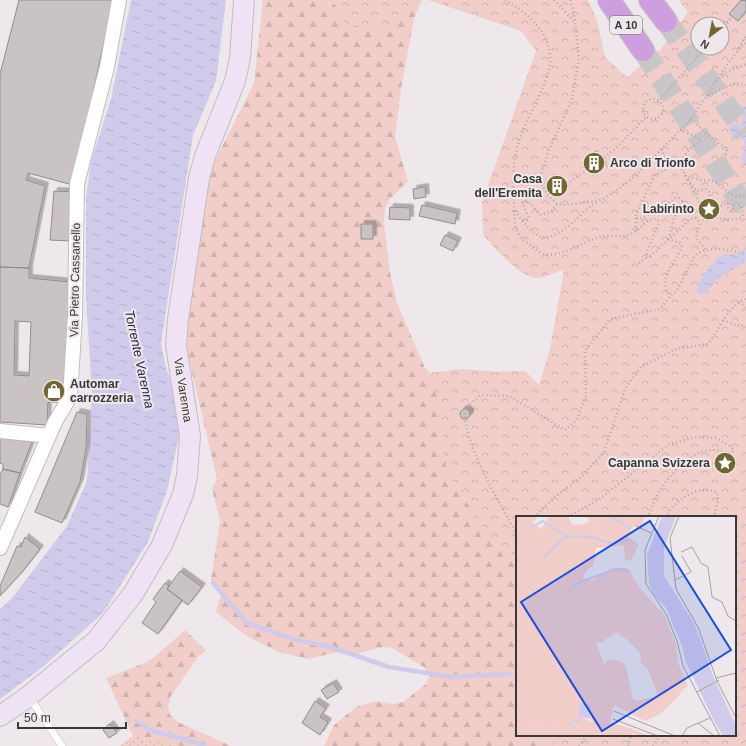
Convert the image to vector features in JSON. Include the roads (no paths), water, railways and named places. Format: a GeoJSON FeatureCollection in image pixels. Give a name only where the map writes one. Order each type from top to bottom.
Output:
{"type":"FeatureCollection","features":[{"type":"Feature","properties":{"kind":"highway","name":"A 10"},"geometry":{"type":"LineString","coordinates":[[609,0],[643,50]]}},
{"type":"Feature","properties":{"kind":"highway","name":"A 10"},"geometry":{"type":"LineString","coordinates":[[650,0],[666,21]]}},
{"type":"Feature","properties":{"kind":"street","name":"Via Pietro Cassanello"},"geometry":{"type":"LineString","coordinates":[[0,548],[55,422],[70,397],[76,315],[77,184],[106,67],[119,0]]}},
{"type":"Feature","properties":{"kind":"street","name":"Via Varenna"},"geometry":{"type":"LineString","coordinates":[[0,716],[28,696],[96,641],[133,594],[162,545],[183,494],[187,476],[190,436],[176,345],[178,319],[199,178],[205,156],[235,81],[240,58],[244,0]]}},
{"type":"Feature","properties":{"kind":"street"},"geometry":{"type":"LineString","coordinates":[[0,431],[49,436]]}},
{"type":"Feature","properties":{"kind":"lane"},"geometry":{"type":"LineString","coordinates":[[28,696],[62,746]]}},
{"type":"Feature","properties":{"kind":"water","name":"Torrente Varenna"},"geometry":{"type":"Polygon","coordinates":[[[131,0],[226,0],[216,81],[193,135],[161,343],[165,364],[174,392],[179,436],[167,491],[148,542],[103,613],[44,666],[0,699],[0,609],[12,598],[67,526],[87,481],[92,393],[86,298],[86,198],[91,162],[111,99],[131,0]]]}},
{"type":"Feature","properties":{"kind":"water"},"geometry":{"type":"Polygon","coordinates":[[[741,106],[746,106],[746,167],[742,158],[745,149],[744,142],[739,138],[736,139],[732,137],[729,128],[733,123],[738,125],[741,123],[743,116],[741,106]]]}},
{"type":"Feature","properties":{"kind":"water"},"geometry":{"type":"Polygon","coordinates":[[[745,243],[746,260],[743,264],[724,274],[715,281],[703,295],[699,294],[696,289],[707,270],[716,259],[728,254],[736,255],[744,249],[745,243]]]}},
{"type":"Feature","properties":{"kind":"waterway"},"geometry":{"type":"LineString","coordinates":[[213,583],[247,623],[297,640],[327,646],[389,667],[451,677],[511,674]]}},
{"type":"Feature","properties":{"kind":"waterway"},"geometry":{"type":"LineString","coordinates":[[137,721],[150,730],[204,746]]}},
{"type":"Feature","properties":{"kind":"tunnel"},"geometry":{"type":"LineString","coordinates":[[666,21],[746,133]]}},
{"type":"Feature","properties":{"kind":"tunnel"},"geometry":{"type":"LineString","coordinates":[[643,50],[746,210]]}},
{"type":"Feature","properties":{"kind":"place","name":"Arco di Trionfo"},"geometry":{"type":"Point","coordinates":[594,163]}},
{"type":"Feature","properties":{"kind":"place","name":"Casa dell'Eremita"},"geometry":{"type":"Point","coordinates":[557,186]}},
{"type":"Feature","properties":{"kind":"place","name":"Labirinto"},"geometry":{"type":"Point","coordinates":[709,209]}},
{"type":"Feature","properties":{"kind":"place","name":"Automar carrozzeria"},"geometry":{"type":"Point","coordinates":[54,391]}},
{"type":"Feature","properties":{"kind":"place","name":"Capanna Svizzera"},"geometry":{"type":"Point","coordinates":[725,463]}}]}
